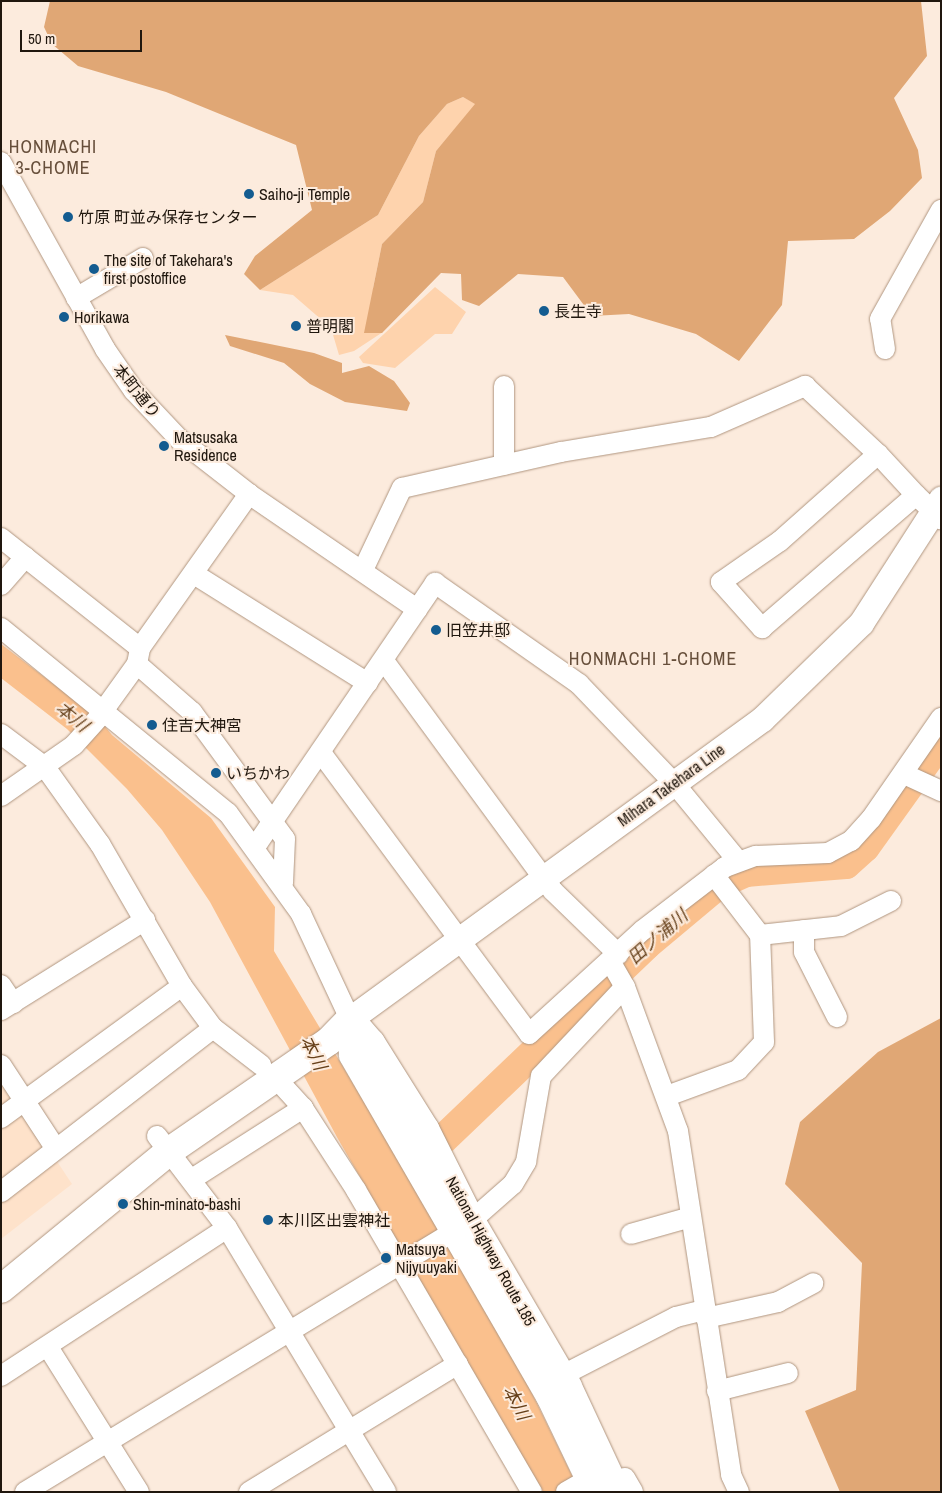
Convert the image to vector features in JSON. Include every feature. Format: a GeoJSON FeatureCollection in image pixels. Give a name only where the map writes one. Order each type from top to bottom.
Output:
{"type":"FeatureCollection","features":[{"type":"Feature","properties":{"kind":"highway"},"geometry":{"type":"LineString","coordinates":[[1,1265],[164,1143],[276,1065],[350,1019]]}},
{"type":"Feature","properties":{"kind":"highway","name":"National Highway Route 185"},"geometry":{"type":"LineString","coordinates":[[350,1019],[371,1043],[414,1134],[433,1169],[456,1229],[602,1484]]}},
{"type":"Feature","properties":{"kind":"highway"},"geometry":{"type":"LineString","coordinates":[[1,1289],[164,1143]]}},
{"type":"Feature","properties":{"kind":"highway","name":"National Highway Route 185"},"geometry":{"type":"LineString","coordinates":[[456,1229],[561,1376],[602,1484]]}},
{"type":"Feature","properties":{"kind":"main road","name":"Mihara Takehara Line"},"geometry":{"type":"LineString","coordinates":[[350,1019],[543,876],[762,719],[861,623],[939,510]]}},
{"type":"Feature","properties":{"kind":"street","name":"本町通り"},"geometry":{"type":"LineString","coordinates":[[1,162],[76,298],[134,391],[180,440],[249,494],[363,570],[417,610]]}},
{"type":"Feature","properties":{"kind":"street"},"geometry":{"type":"LineString","coordinates":[[885,349],[880,319],[941,210]]}},
{"type":"Feature","properties":{"kind":"street"},"geometry":{"type":"LineString","coordinates":[[76,298],[143,258]]}},
{"type":"Feature","properties":{"kind":"street"},"geometry":{"type":"LineString","coordinates":[[504,386],[504,465]]}},
{"type":"Feature","properties":{"kind":"street"},"geometry":{"type":"LineString","coordinates":[[363,570],[402,488],[504,465],[711,427],[805,386],[878,454],[916,495],[939,510]]}},
{"type":"Feature","properties":{"kind":"street"},"geometry":{"type":"LineString","coordinates":[[878,454],[780,541],[721,582],[762,628],[916,495]]}},
{"type":"Feature","properties":{"kind":"street"},"geometry":{"type":"LineString","coordinates":[[1,796],[74,745],[100,714],[249,494]]}},
{"type":"Feature","properties":{"kind":"street"},"geometry":{"type":"LineString","coordinates":[[1,538],[139,656],[192,712],[285,839],[282,883]]}},
{"type":"Feature","properties":{"kind":"street"},"geometry":{"type":"LineString","coordinates":[[1,585],[25,557]]}},
{"type":"Feature","properties":{"kind":"street"},"geometry":{"type":"LineString","coordinates":[[194,574],[368,683]]}},
{"type":"Feature","properties":{"kind":"street"},"geometry":{"type":"LineString","coordinates":[[255,846],[322,754],[435,583],[579,684],[674,783],[738,861]]}},
{"type":"Feature","properties":{"kind":"street"},"geometry":{"type":"LineString","coordinates":[[1,628],[100,714],[215,800],[255,846],[282,883],[350,1019]]}},
{"type":"Feature","properties":{"kind":"street"},"geometry":{"type":"LineString","coordinates":[[384,661],[543,876],[618,969],[667,1096],[691,1217],[731,1475],[738,1491]]}},
{"type":"Feature","properties":{"kind":"street"},"geometry":{"type":"LineString","coordinates":[[322,754],[529,1034],[618,969],[714,875],[738,861],[840,849],[912,778],[941,718]]}},
{"type":"Feature","properties":{"kind":"street"},"geometry":{"type":"LineString","coordinates":[[1,734],[45,767],[100,844],[182,986],[213,1028],[276,1065],[404,1260],[458,1364],[532,1492]]}},
{"type":"Feature","properties":{"kind":"street"},"geometry":{"type":"LineString","coordinates":[[912,778],[941,791]]}},
{"type":"Feature","properties":{"kind":"street"},"geometry":{"type":"LineString","coordinates":[[667,1096],[738,1070],[764,1042],[760,935],[714,875]]}},
{"type":"Feature","properties":{"kind":"street"},"geometry":{"type":"LineString","coordinates":[[760,935],[841,926],[891,901]]}},
{"type":"Feature","properties":{"kind":"street"},"geometry":{"type":"LineString","coordinates":[[1,985],[7,1007],[145,920]]}},
{"type":"Feature","properties":{"kind":"street"},"geometry":{"type":"LineString","coordinates":[[804,930],[804,952],[837,1016]]}},
{"type":"Feature","properties":{"kind":"street"},"geometry":{"type":"LineString","coordinates":[[25,1492],[456,1229],[513,1184],[526,1162],[541,1076],[618,969]]}},
{"type":"Feature","properties":{"kind":"street"},"geometry":{"type":"LineString","coordinates":[[1,1118],[182,986]]}},
{"type":"Feature","properties":{"kind":"street"},"geometry":{"type":"LineString","coordinates":[[1,1192],[213,1028]]}},
{"type":"Feature","properties":{"kind":"street"},"geometry":{"type":"LineString","coordinates":[[1,1065],[56,1149]]}},
{"type":"Feature","properties":{"kind":"street"},"geometry":{"type":"LineString","coordinates":[[192,1179],[303,1108]]}},
{"type":"Feature","properties":{"kind":"street"},"geometry":{"type":"LineString","coordinates":[[164,1143],[227,1228],[286,1332],[386,1492]]}},
{"type":"Feature","properties":{"kind":"street"},"geometry":{"type":"LineString","coordinates":[[630,1234],[691,1217]]}},
{"type":"Feature","properties":{"kind":"street"},"geometry":{"type":"LineString","coordinates":[[1,1376],[227,1228]]}},
{"type":"Feature","properties":{"kind":"street"},"geometry":{"type":"LineString","coordinates":[[561,1376],[676,1317],[778,1302],[813,1283]]}},
{"type":"Feature","properties":{"kind":"street"},"geometry":{"type":"LineString","coordinates":[[48,1347],[139,1492]]}},
{"type":"Feature","properties":{"kind":"street"},"geometry":{"type":"LineString","coordinates":[[249,1492],[348,1429],[458,1364]]}},
{"type":"Feature","properties":{"kind":"street"},"geometry":{"type":"LineString","coordinates":[[717,1391],[788,1373]]}},
{"type":"Feature","properties":{"kind":"shaded area"},"geometry":{"type":"Polygon","coordinates":[[[50,1],[921,1],[927,56],[894,98],[918,150],[922,178],[890,211],[854,239],[788,241],[782,305],[739,361],[696,334],[629,314],[592,316],[563,277],[518,274],[479,306],[462,300],[461,274],[441,273],[382,333],[364,333],[382,244],[423,202],[436,151],[475,104],[463,97],[447,104],[419,136],[378,215],[260,290],[244,274],[255,256],[312,210],[296,145],[166,92],[78,66],[52,44],[44,27],[50,1]]]}},
{"type":"Feature","properties":{"kind":"shaded area"},"geometry":{"type":"Polygon","coordinates":[[[463,97],[476,104],[436,151],[423,202],[382,244],[373,288],[383,332],[354,351],[339,355],[331,328],[293,295],[260,290],[378,215],[419,136],[447,104],[463,97]]]}},
{"type":"Feature","properties":{"kind":"shaded area"},"geometry":{"type":"Polygon","coordinates":[[[435,287],[466,312],[452,334],[435,334],[395,368],[363,363],[359,357],[435,287]]]}},
{"type":"Feature","properties":{"kind":"shaded area"},"geometry":{"type":"Polygon","coordinates":[[[225,335],[314,353],[342,363],[342,373],[369,366],[394,381],[410,403],[407,411],[345,402],[310,384],[284,363],[230,346],[225,335]]]}},
{"type":"Feature","properties":{"kind":"shaded area"},"geometry":{"type":"Polygon","coordinates":[[[941,1018],[941,1492],[840,1492],[805,1411],[856,1390],[862,1263],[785,1184],[800,1122],[878,1052],[941,1018]]]}},
{"type":"Feature","properties":{"kind":"shaded area"},"geometry":{"type":"Polygon","coordinates":[[[1,1077],[72,1184],[1,1239],[1,1077]]]}},
{"type":"Feature","properties":{"kind":"water","name":"本川"},"geometry":{"type":"Polygon","coordinates":[[[1,644],[98,718],[112,735],[211,818],[275,907],[274,951],[506,1340],[580,1492],[542,1492],[338,1139],[210,902],[162,830],[127,789],[67,729],[1,678],[1,644]]]}},
{"type":"Feature","properties":{"kind":"waterway","name":"田ノ浦川"},"geometry":{"type":"LineString","coordinates":[[415,1166],[646,945],[719,884],[746,872],[846,864],[865,847],[941,741]]}},
{"type":"Feature","properties":{"kind":"place","name":"Saiho-ji Temple"},"geometry":{"type":"Point","coordinates":[249,194]}},
{"type":"Feature","properties":{"kind":"place","name":"竹原 町並み保存センター"},"geometry":{"type":"Point","coordinates":[68,217]}},
{"type":"Feature","properties":{"kind":"place","name":"The site of Takehara's first postoffice"},"geometry":{"type":"Point","coordinates":[94,269]}},
{"type":"Feature","properties":{"kind":"place","name":"長生寺"},"geometry":{"type":"Point","coordinates":[544,311]}},
{"type":"Feature","properties":{"kind":"place","name":"Horikawa"},"geometry":{"type":"Point","coordinates":[64,317]}},
{"type":"Feature","properties":{"kind":"place","name":"普明閣"},"geometry":{"type":"Point","coordinates":[296,326]}},
{"type":"Feature","properties":{"kind":"place","name":"Matsusaka Residence"},"geometry":{"type":"Point","coordinates":[164,446]}},
{"type":"Feature","properties":{"kind":"place","name":"旧笠井邸"},"geometry":{"type":"Point","coordinates":[436,630]}},
{"type":"Feature","properties":{"kind":"place","name":"住吉大神宮"},"geometry":{"type":"Point","coordinates":[152,725]}},
{"type":"Feature","properties":{"kind":"place","name":"いちかわ"},"geometry":{"type":"Point","coordinates":[216,773]}},
{"type":"Feature","properties":{"kind":"place","name":"Shin-minato-bashi"},"geometry":{"type":"Point","coordinates":[123,1204]}},
{"type":"Feature","properties":{"kind":"place","name":"本川区出雲神社"},"geometry":{"type":"Point","coordinates":[268,1220]}},
{"type":"Feature","properties":{"kind":"place","name":"Matsuya Nijyuuyaki"},"geometry":{"type":"Point","coordinates":[386,1258]}},
{"type":"Feature","properties":{"kind":"district","name":"HONMACHI 3-CHOME"},"geometry":{"type":"Point","coordinates":[53,158]}},
{"type":"Feature","properties":{"kind":"district","name":"HONMACHI 1-CHOME"},"geometry":{"type":"Point","coordinates":[653,659]}}]}
